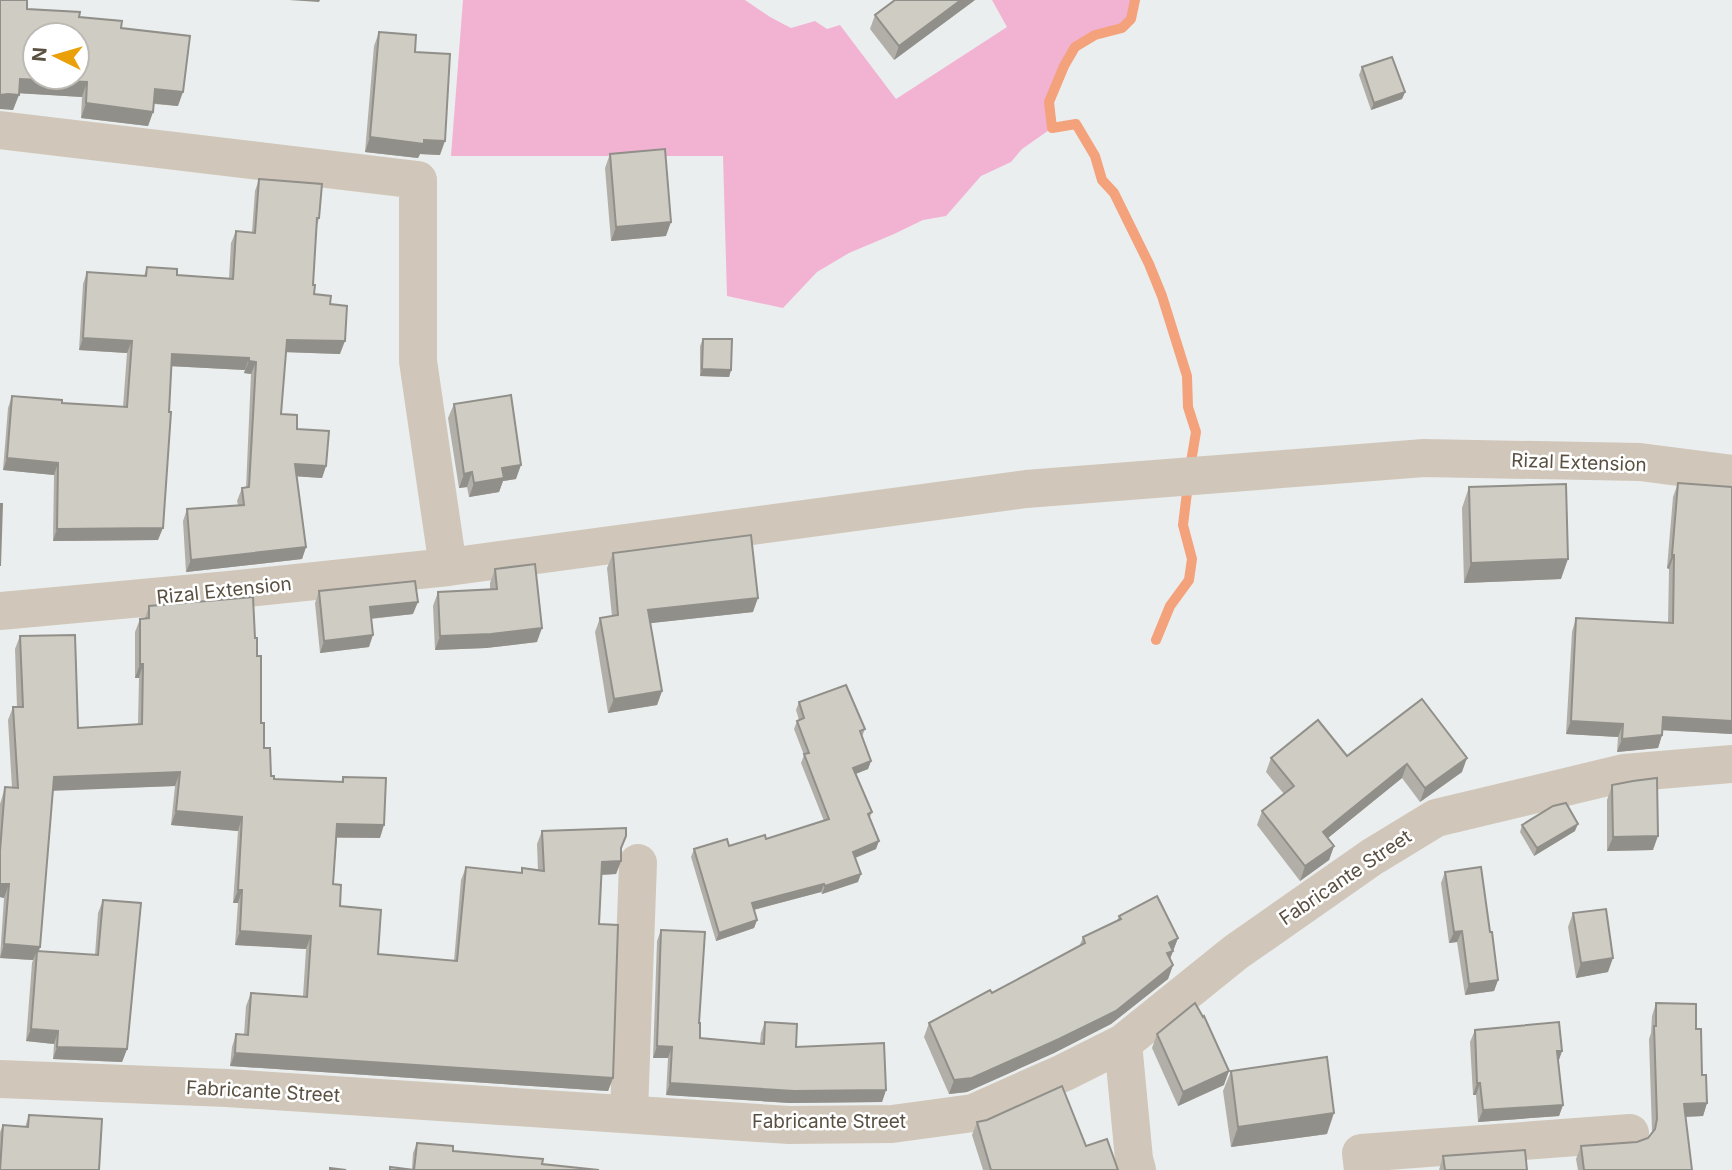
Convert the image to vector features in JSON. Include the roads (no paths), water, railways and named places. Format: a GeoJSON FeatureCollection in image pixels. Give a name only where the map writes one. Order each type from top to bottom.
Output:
{"type":"FeatureCollection","features":[{"type":"Feature","properties":{"kind":"street"},"geometry":{"type":"LineString","coordinates":[[0,130],[418,180],[418,361],[448,567]]}},
{"type":"Feature","properties":{"kind":"street","name":"Rizal Extension"},"geometry":{"type":"LineString","coordinates":[[0,611],[448,567],[1026,489],[1424,458],[1640,462],[1732,474]]}},
{"type":"Feature","properties":{"kind":"street","name":"Fabricante Street"},"geometry":{"type":"LineString","coordinates":[[0,1079],[227,1088],[789,1125],[892,1124],[973,1113],[1123,1043],[1236,952],[1372,857],[1436,817],[1624,773],[1732,764]]}},
{"type":"Feature","properties":{"kind":"street"},"geometry":{"type":"LineString","coordinates":[[629,1113],[638,863]]}},
{"type":"Feature","properties":{"kind":"street"},"geometry":{"type":"LineString","coordinates":[[1123,1043],[1137,1170]]}},
{"type":"Feature","properties":{"kind":"street"},"geometry":{"type":"LineString","coordinates":[[1363,1170],[1361,1153],[1569,1154],[1630,1133]]}},
{"type":"Feature","properties":{"kind":"waterway"},"geometry":{"type":"LineString","coordinates":[[1135,0],[1131,19],[1122,28],[1095,35],[1075,47],[1049,102],[1052,128],[1076,124],[1095,156],[1102,180],[1114,193],[1162,296],[1187,376],[1188,407],[1196,432],[1183,525],[1192,559],[1189,580],[1170,606],[1156,640]]}}]}
